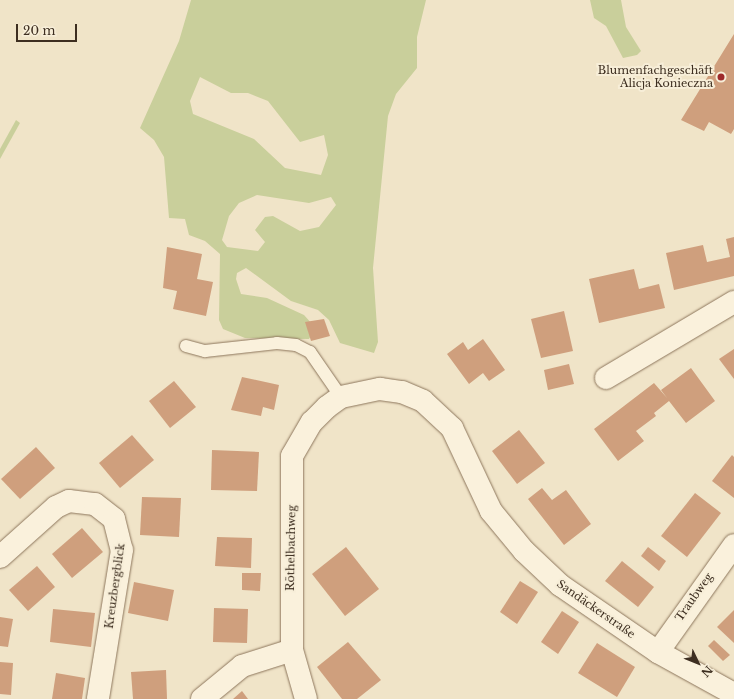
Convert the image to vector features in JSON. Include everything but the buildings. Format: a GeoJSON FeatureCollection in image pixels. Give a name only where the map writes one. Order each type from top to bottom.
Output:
{"type":"FeatureCollection","features":[{"type":"Feature","properties":{"kind":"street"},"geometry":{"type":"LineString","coordinates":[[606,378],[734,302]]}},
{"type":"Feature","properties":{"kind":"street","name":"Sandäckerstraße"},"geometry":{"type":"LineString","coordinates":[[334,402],[380,389],[402,392],[439,413],[452,428],[491,511],[524,551],[560,585],[658,652],[734,694]]}},
{"type":"Feature","properties":{"kind":"street","name":"Röthelbachweg"},"geometry":{"type":"LineString","coordinates":[[306,699],[292,650],[292,456],[312,422],[334,402]]}},
{"type":"Feature","properties":{"kind":"street","name":"Kreuzbergblick"},"geometry":{"type":"LineString","coordinates":[[0,557],[56,507],[69,501],[95,504],[114,519],[122,550],[98,699]]}},
{"type":"Feature","properties":{"kind":"street","name":"Traubweg"},"geometry":{"type":"LineString","coordinates":[[658,652],[734,545]]}},
{"type":"Feature","properties":{"kind":"street"},"geometry":{"type":"LineString","coordinates":[[202,699],[242,666],[292,650]]}},
{"type":"Feature","properties":{"kind":"lane"},"geometry":{"type":"LineString","coordinates":[[186,346],[205,351],[277,343],[296,345],[310,352],[334,402]]}},
{"type":"Feature","properties":{"kind":"green space"},"geometry":{"type":"Polygon","coordinates":[[[191,0],[426,0],[417,37],[417,68],[396,94],[388,116],[373,268],[378,342],[374,353],[340,343],[329,320],[318,310],[291,301],[246,268],[237,273],[236,279],[241,294],[267,298],[304,315],[313,325],[312,334],[309,339],[245,338],[223,329],[219,320],[220,254],[205,241],[189,235],[185,219],[169,218],[164,157],[154,140],[140,128],[179,41],[191,0]],[[200,77],[190,101],[193,114],[254,139],[285,168],[321,175],[328,155],[324,135],[300,142],[268,101],[248,93],[231,93],[200,77]],[[257,195],[239,203],[229,216],[222,240],[227,247],[258,251],[265,242],[255,230],[265,217],[273,216],[300,231],[319,227],[336,205],[331,197],[309,203],[257,195]]]}},
{"type":"Feature","properties":{"kind":"green space"},"geometry":{"type":"Polygon","coordinates":[[[590,0],[621,0],[626,27],[641,51],[637,55],[623,58],[606,26],[594,18],[590,0]]]}},
{"type":"Feature","properties":{"kind":"green space"},"geometry":{"type":"Polygon","coordinates":[[[16,120],[20,123],[0,159],[0,149],[16,120]]]}},
{"type":"Feature","properties":{"kind":"place","name":"Blumenfachgeschäft Alicja Konieczna"},"geometry":{"type":"Point","coordinates":[721,77]}}]}
